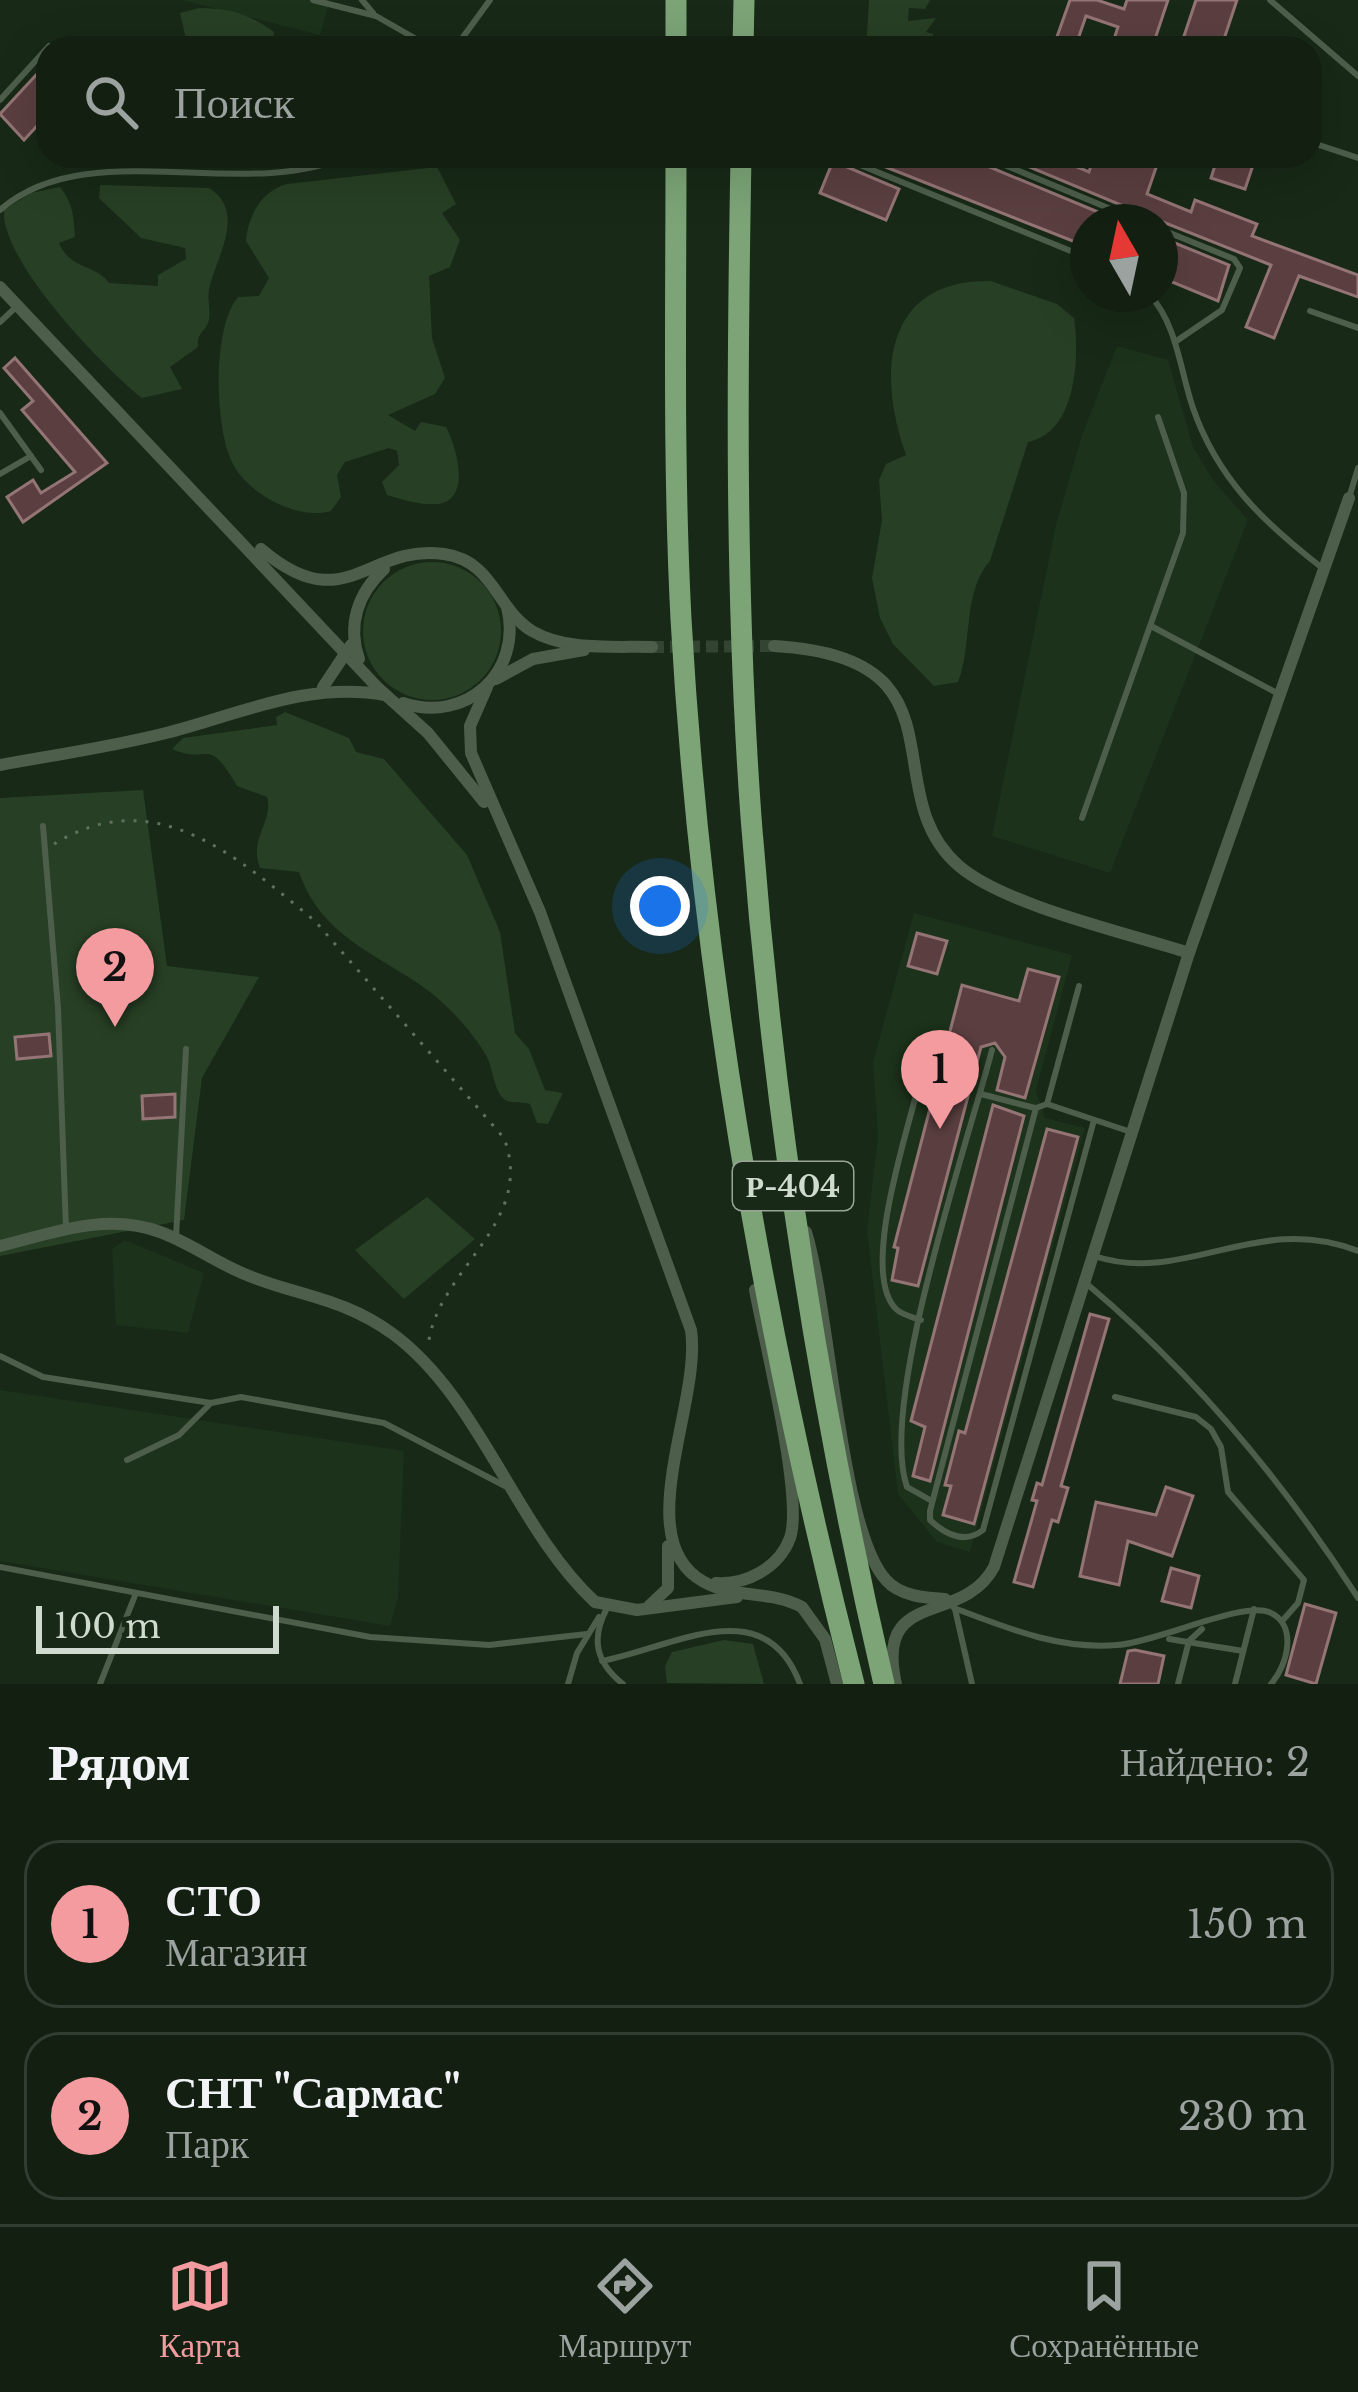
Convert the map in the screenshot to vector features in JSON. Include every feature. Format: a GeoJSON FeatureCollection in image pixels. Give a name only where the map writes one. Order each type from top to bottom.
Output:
{"type":"FeatureCollection","features":[{"type":"Feature","properties":{"kind":"highway"},"geometry":{"type":"LineString","coordinates":[[676,0],[676,36]]}},
{"type":"Feature","properties":{"kind":"highway"},"geometry":{"type":"LineString","coordinates":[[743,36],[744,0]]}},
{"type":"Feature","properties":{"kind":"highway","name":"Р-404"},"geometry":{"type":"LineString","coordinates":[[676,168],[684,662],[717,982],[750,1199],[796,1444],[854,1684]]}},
{"type":"Feature","properties":{"kind":"highway","name":"Р-404"},"geometry":{"type":"LineString","coordinates":[[741,168],[744,682],[765,973],[834,1449],[884,1684]]}},
{"type":"Feature","properties":{"kind":"street"},"geometry":{"type":"LineString","coordinates":[[0,287],[450,757],[502,828]]}},
{"type":"Feature","properties":{"kind":"street"},"geometry":{"type":"LineString","coordinates":[[896,1684],[890,1648],[898,1630],[910,1618],[953,1604],[974,1591],[994,1567],[1190,953],[1348,498]]}},
{"type":"Feature","properties":{"kind":"street"},"geometry":{"type":"LineString","coordinates":[[210,505],[278,563],[308,578],[354,577],[431,552],[462,558],[538,634],[609,646],[652,647]]}},
{"type":"Feature","properties":{"kind":"street"},"geometry":{"type":"LineString","coordinates":[[316,690],[333,679],[349,652],[364,591],[400,559]]}},
{"type":"Feature","properties":{"kind":"street"},"geometry":{"type":"LineString","coordinates":[[500,591],[510,641],[473,717],[469,744],[540,912],[692,1330],[692,1390],[667,1526],[668,1588],[664,1597],[637,1610]]}},
{"type":"Feature","properties":{"kind":"street"},"geometry":{"type":"LineString","coordinates":[[353,634],[360,663]]}},
{"type":"Feature","properties":{"kind":"street"},"geometry":{"type":"LineString","coordinates":[[0,765],[153,736],[316,690],[353,688],[417,708],[448,708],[533,659],[609,646]]}},
{"type":"Feature","properties":{"kind":"street"},"geometry":{"type":"LineString","coordinates":[[774,646],[832,655],[886,686],[905,717],[932,829],[941,847],[974,877],[1190,953]]}},
{"type":"Feature","properties":{"kind":"street"},"geometry":{"type":"LineString","coordinates":[[794,1193],[817,1265],[856,1505],[874,1563],[902,1591],[953,1604]]}},
{"type":"Feature","properties":{"kind":"street"},"geometry":{"type":"LineString","coordinates":[[702,1581],[721,1584],[758,1574],[785,1549],[793,1522],[753,1275],[750,1199]]}},
{"type":"Feature","properties":{"kind":"street"},"geometry":{"type":"LineString","coordinates":[[0,1246],[66,1229],[126,1224],[176,1240],[248,1276],[314,1293],[366,1316],[428,1367],[583,1591],[607,1608],[637,1610],[756,1594]]}},
{"type":"Feature","properties":{"kind":"street"},"geometry":{"type":"LineString","coordinates":[[667,1526],[682,1564],[702,1581],[790,1600],[810,1613],[825,1639],[837,1684]]}},
{"type":"Feature","properties":{"kind":"lane"},"geometry":{"type":"LineString","coordinates":[[313,0],[376,16],[411,36]]}},
{"type":"Feature","properties":{"kind":"lane"},"geometry":{"type":"LineString","coordinates":[[362,0],[376,16]]}},
{"type":"Feature","properties":{"kind":"lane"},"geometry":{"type":"LineString","coordinates":[[463,36],[490,0]]}},
{"type":"Feature","properties":{"kind":"lane"},"geometry":{"type":"LineString","coordinates":[[1270,0],[1312,36]]}},
{"type":"Feature","properties":{"kind":"lane"},"geometry":{"type":"LineString","coordinates":[[1322,45],[1358,76]]}},
{"type":"Feature","properties":{"kind":"lane"},"geometry":{"type":"LineString","coordinates":[[0,100],[36,60]]}},
{"type":"Feature","properties":{"kind":"lane"},"geometry":{"type":"LineString","coordinates":[[1322,146],[1358,158]]}},
{"type":"Feature","properties":{"kind":"lane"},"geometry":{"type":"LineString","coordinates":[[0,210],[54,177],[249,176],[311,168]]}},
{"type":"Feature","properties":{"kind":"lane"},"geometry":{"type":"LineString","coordinates":[[867,168],[1070,251]]}},
{"type":"Feature","properties":{"kind":"lane"},"geometry":{"type":"LineString","coordinates":[[1012,168],[1099,204]]}},
{"type":"Feature","properties":{"kind":"lane"},"geometry":{"type":"LineString","coordinates":[[1175,343],[1222,310],[1240,268],[1234,259],[1178,236]]}},
{"type":"Feature","properties":{"kind":"lane"},"geometry":{"type":"LineString","coordinates":[[0,322],[17,305]]}},
{"type":"Feature","properties":{"kind":"lane"},"geometry":{"type":"LineString","coordinates":[[1310,310],[1358,328]]}},
{"type":"Feature","properties":{"kind":"lane"},"geometry":{"type":"LineString","coordinates":[[1159,312],[1175,343],[1193,408],[1238,493],[1267,524],[1324,569]]}},
{"type":"Feature","properties":{"kind":"lane"},"geometry":{"type":"LineString","coordinates":[[0,413],[41,470]]}},
{"type":"Feature","properties":{"kind":"lane"},"geometry":{"type":"LineString","coordinates":[[1082,818],[1186,512],[1158,417]]}},
{"type":"Feature","properties":{"kind":"lane"},"geometry":{"type":"LineString","coordinates":[[0,474],[32,456]]}},
{"type":"Feature","properties":{"kind":"lane"},"geometry":{"type":"LineString","coordinates":[[1348,498],[1358,468]]}},
{"type":"Feature","properties":{"kind":"lane"},"geometry":{"type":"LineString","coordinates":[[1150,626],[1280,695]]}},
{"type":"Feature","properties":{"kind":"lane"},"geometry":{"type":"LineString","coordinates":[[43,826],[58,1008],[66,1229]]}},
{"type":"Feature","properties":{"kind":"lane"},"geometry":{"type":"LineString","coordinates":[[1047,1104],[1078,986]]}},
{"type":"Feature","properties":{"kind":"lane"},"geometry":{"type":"LineString","coordinates":[[176,1240],[186,1049]]}},
{"type":"Feature","properties":{"kind":"lane"},"geometry":{"type":"LineString","coordinates":[[932,1501],[907,1487],[901,1469],[902,1391],[992,1050]]}},
{"type":"Feature","properties":{"kind":"lane"},"geometry":{"type":"LineString","coordinates":[[920,1080],[881,1257],[890,1300],[898,1312],[921,1320]]}},
{"type":"Feature","properties":{"kind":"lane"},"geometry":{"type":"LineString","coordinates":[[981,1094],[1036,1108],[1047,1104],[1131,1132]]}},
{"type":"Feature","properties":{"kind":"lane"},"geometry":{"type":"LineString","coordinates":[[1036,1108],[932,1501],[930,1520],[968,1538],[983,1530],[1094,1120]]}},
{"type":"Feature","properties":{"kind":"lane"},"geometry":{"type":"LineString","coordinates":[[1091,1255],[1156,1267],[1261,1238],[1339,1244],[1358,1251]]}},
{"type":"Feature","properties":{"kind":"lane"},"geometry":{"type":"LineString","coordinates":[[1082,1281],[1136,1326],[1276,1479],[1358,1598]]}},
{"type":"Feature","properties":{"kind":"lane"},"geometry":{"type":"LineString","coordinates":[[0,1356],[43,1377],[211,1403],[242,1397],[384,1423],[514,1492]]}},
{"type":"Feature","properties":{"kind":"lane"},"geometry":{"type":"LineString","coordinates":[[1115,1397],[1196,1417],[1211,1429],[1221,1447],[1228,1492],[1304,1580],[1298,1603],[1282,1620]]}},
{"type":"Feature","properties":{"kind":"lane"},"geometry":{"type":"LineString","coordinates":[[127,1460],[179,1436],[211,1403]]}},
{"type":"Feature","properties":{"kind":"lane"},"geometry":{"type":"LineString","coordinates":[[0,1567],[370,1637],[489,1646],[587,1634]]}},
{"type":"Feature","properties":{"kind":"lane"},"geometry":{"type":"LineString","coordinates":[[100,1684],[136,1593]]}},
{"type":"Feature","properties":{"kind":"lane"},"geometry":{"type":"LineString","coordinates":[[953,1604],[1043,1640],[1106,1646],[1162,1638],[1254,1609],[1282,1620]]}},
{"type":"Feature","properties":{"kind":"lane"},"geometry":{"type":"LineString","coordinates":[[953,1604],[972,1684]]}},
{"type":"Feature","properties":{"kind":"lane"},"geometry":{"type":"LineString","coordinates":[[568,1684],[587,1634],[607,1608]]}},
{"type":"Feature","properties":{"kind":"lane"},"geometry":{"type":"LineString","coordinates":[[607,1608],[597,1631],[602,1660],[623,1684]]}},
{"type":"Feature","properties":{"kind":"lane"},"geometry":{"type":"LineString","coordinates":[[1235,1684],[1254,1609]]}},
{"type":"Feature","properties":{"kind":"lane"},"geometry":{"type":"LineString","coordinates":[[1271,1684],[1287,1647],[1282,1620]]}},
{"type":"Feature","properties":{"kind":"lane"},"geometry":{"type":"LineString","coordinates":[[1178,1684],[1189,1641],[1211,1621]]}},
{"type":"Feature","properties":{"kind":"lane"},"geometry":{"type":"LineString","coordinates":[[602,1660],[719,1632],[748,1632],[783,1650],[800,1684]]}},
{"type":"Feature","properties":{"kind":"lane"},"geometry":{"type":"LineString","coordinates":[[1162,1638],[1243,1651]]}},
{"type":"Feature","properties":{"kind":"path"},"geometry":{"type":"LineString","coordinates":[[44,849],[108,818],[152,819],[184,831],[315,921],[504,1138],[511,1164],[506,1203],[433,1322],[428,1367]]}},
{"type":"Feature","properties":{"kind":"shaded area"},"geometry":{"type":"Polygon","coordinates":[[[182,0],[330,0],[320,35],[182,0]]]}},
{"type":"Feature","properties":{"kind":"shaded area"},"geometry":{"type":"Polygon","coordinates":[[[869,0],[930,0],[925,9],[909,8],[908,21],[936,18],[926,32],[933,36],[867,36],[869,0]]]}},
{"type":"Feature","properties":{"kind":"shaded area"},"geometry":{"type":"Polygon","coordinates":[[[199,8],[230,11],[256,21],[274,36],[185,36],[180,13],[199,8]]]}},
{"type":"Feature","properties":{"kind":"shaded area"},"geometry":{"type":"Polygon","coordinates":[[[438,168],[456,204],[442,213],[460,240],[450,267],[429,276],[432,338],[445,378],[435,394],[388,415],[415,431],[421,422],[446,427],[459,471],[455,493],[448,500],[431,504],[387,495],[382,482],[399,465],[397,451],[389,448],[345,462],[337,475],[341,497],[331,511],[318,513],[274,502],[248,484],[231,460],[219,401],[224,330],[238,297],[259,296],[269,278],[246,241],[253,214],[263,199],[287,184],[438,168]]]}},
{"type":"Feature","properties":{"kind":"shaded area"},"geometry":{"type":"Polygon","coordinates":[[[100,185],[209,188],[226,209],[226,234],[209,290],[208,323],[198,347],[170,367],[182,389],[142,398],[125,384],[36,284],[7,232],[4,210],[31,193],[60,187],[68,199],[75,237],[59,243],[64,252],[109,283],[158,286],[158,275],[186,259],[185,248],[141,238],[99,198],[100,185]]]}},
{"type":"Feature","properties":{"kind":"shaded area"},"geometry":{"type":"Polygon","coordinates":[[[991,281],[1057,304],[1074,318],[1075,372],[1056,424],[1044,436],[1028,442],[990,561],[975,588],[958,682],[934,686],[893,644],[880,618],[872,578],[882,520],[879,480],[886,464],[906,455],[892,394],[892,364],[897,337],[909,314],[928,296],[955,285],[991,281]]]}},
{"type":"Feature","properties":{"kind":"shaded area"},"geometry":{"type":"Polygon","coordinates":[[[1117,346],[1168,360],[1193,447],[1213,480],[1248,520],[1110,873],[992,836],[1056,525],[1082,435],[1117,346]]]}},
{"type":"Feature","properties":{"kind":"shaded area"},"geometry":{"type":"Polygon","coordinates":[[[432,562],[458,567],[481,582],[496,605],[501,631],[496,657],[481,680],[458,695],[432,700],[406,695],[383,680],[368,657],[363,631],[368,605],[383,582],[406,567],[432,562]]]}},
{"type":"Feature","properties":{"kind":"shaded area"},"geometry":{"type":"Polygon","coordinates":[[[285,712],[349,738],[356,752],[384,759],[467,855],[500,932],[515,1033],[529,1049],[545,1090],[563,1093],[548,1124],[537,1123],[530,1104],[504,1099],[487,1057],[463,1024],[428,990],[344,935],[311,897],[299,872],[260,868],[257,848],[267,797],[237,786],[213,755],[172,749],[183,738],[277,725],[276,717],[285,712]]]}},
{"type":"Feature","properties":{"kind":"shaded area"},"geometry":{"type":"Polygon","coordinates":[[[143,790],[167,966],[259,977],[202,1078],[184,1220],[0,1256],[0,798],[143,790]]]}},
{"type":"Feature","properties":{"kind":"shaded area"},"geometry":{"type":"Polygon","coordinates":[[[914,913],[1072,955],[1036,1091],[1045,1118],[1085,1128],[970,1552],[937,1542],[898,1494],[867,1231],[878,1136],[873,1062],[914,913]]]}},
{"type":"Feature","properties":{"kind":"shaded area"},"geometry":{"type":"Polygon","coordinates":[[[427,1197],[475,1239],[404,1299],[355,1250],[427,1197]]]}},
{"type":"Feature","properties":{"kind":"shaded area"},"geometry":{"type":"Polygon","coordinates":[[[125,1240],[204,1273],[188,1333],[116,1325],[112,1249],[125,1240]]]}},
{"type":"Feature","properties":{"kind":"shaded area"},"geometry":{"type":"Polygon","coordinates":[[[0,1390],[404,1451],[398,1597],[390,1626],[0,1561],[0,1390]]]}},
{"type":"Feature","properties":{"kind":"shaded area"},"geometry":{"type":"Polygon","coordinates":[[[724,1640],[753,1644],[764,1684],[667,1683],[665,1666],[672,1652],[724,1640]]]}},
{"type":"Feature","properties":{"kind":"building"},"geometry":{"type":"Polygon","coordinates":[[[1070,0],[1097,0],[1124,9],[1127,0],[1168,0],[1156,36],[1115,36],[1118,27],[1086,16],[1079,36],[1057,36],[1070,0]]]}},
{"type":"Feature","properties":{"kind":"building"},"geometry":{"type":"Polygon","coordinates":[[[1196,0],[1237,0],[1225,36],[1184,36],[1196,0]]]}},
{"type":"Feature","properties":{"kind":"building"},"geometry":{"type":"Polygon","coordinates":[[[36,75],[36,127],[24,140],[0,114],[36,75]]]}},
{"type":"Feature","properties":{"kind":"building"},"geometry":{"type":"Polygon","coordinates":[[[830,168],[850,168],[899,189],[886,220],[820,193],[830,168]]]}},
{"type":"Feature","properties":{"kind":"building"},"geometry":{"type":"Polygon","coordinates":[[[888,168],[992,168],[1079,204],[1070,204],[1070,240],[888,168]]]}},
{"type":"Feature","properties":{"kind":"building"},"geometry":{"type":"Polygon","coordinates":[[[1032,168],[1089,172],[1090,168],[1156,168],[1147,194],[1171,204],[1119,204],[1032,168]]]}},
{"type":"Feature","properties":{"kind":"building"},"geometry":{"type":"Polygon","coordinates":[[[1214,168],[1252,168],[1245,189],[1211,178],[1214,168]]]}},
{"type":"Feature","properties":{"kind":"building"},"geometry":{"type":"Polygon","coordinates":[[[1195,200],[1257,224],[1252,236],[1358,275],[1358,297],[1299,276],[1274,338],[1246,327],[1271,265],[1178,228],[1178,207],[1191,212],[1195,200]]]}},
{"type":"Feature","properties":{"kind":"building"},"geometry":{"type":"Polygon","coordinates":[[[1178,244],[1229,265],[1218,301],[1178,284],[1178,244]]]}},
{"type":"Feature","properties":{"kind":"building"},"geometry":{"type":"Polygon","coordinates":[[[15,358],[107,463],[23,522],[7,497],[33,480],[41,493],[75,472],[22,410],[33,401],[4,368],[15,358]]]}},
{"type":"Feature","properties":{"kind":"building"},"geometry":{"type":"Polygon","coordinates":[[[917,933],[947,941],[937,974],[908,966],[917,933]]]}},
{"type":"Feature","properties":{"kind":"building"},"geometry":{"type":"Polygon","coordinates":[[[1028,969],[1059,977],[1025,1098],[997,1090],[1005,1057],[995,1043],[981,1047],[918,1286],[892,1280],[898,1248],[894,1247],[962,985],[1019,1001],[1028,969]]]}},
{"type":"Feature","properties":{"kind":"building"},"geometry":{"type":"Polygon","coordinates":[[[49,1034],[51,1056],[17,1059],[15,1037],[49,1034]]]}},
{"type":"Feature","properties":{"kind":"building"},"geometry":{"type":"Polygon","coordinates":[[[175,1094],[175,1117],[143,1119],[142,1096],[175,1094]]]}},
{"type":"Feature","properties":{"kind":"building"},"geometry":{"type":"Polygon","coordinates":[[[993,1105],[1024,1116],[930,1481],[913,1476],[925,1427],[911,1421],[993,1105]]]}},
{"type":"Feature","properties":{"kind":"building"},"geometry":{"type":"Polygon","coordinates":[[[1047,1129],[1078,1137],[974,1524],[943,1515],[951,1486],[945,1485],[959,1431],[965,1433],[1047,1129]]]}},
{"type":"Feature","properties":{"kind":"building"},"geometry":{"type":"Polygon","coordinates":[[[1090,1314],[1109,1319],[1061,1486],[1068,1488],[1058,1522],[1052,1520],[1033,1587],[1014,1582],[1037,1501],[1032,1500],[1037,1483],[1042,1485],[1090,1314]]]}},
{"type":"Feature","properties":{"kind":"building"},"geometry":{"type":"Polygon","coordinates":[[[1166,1487],[1193,1496],[1172,1556],[1128,1541],[1119,1585],[1080,1576],[1096,1502],[1156,1515],[1166,1487]]]}},
{"type":"Feature","properties":{"kind":"building"},"geometry":{"type":"Polygon","coordinates":[[[1171,1568],[1199,1576],[1191,1608],[1162,1601],[1171,1568]]]}},
{"type":"Feature","properties":{"kind":"building"},"geometry":{"type":"Polygon","coordinates":[[[1305,1604],[1336,1613],[1316,1684],[1286,1675],[1305,1604]]]}},
{"type":"Feature","properties":{"kind":"building"},"geometry":{"type":"Polygon","coordinates":[[[1128,1651],[1164,1656],[1158,1684],[1120,1684],[1128,1651]]]}},
{"type":"Feature","properties":{"kind":"tunnel"},"geometry":{"type":"LineString","coordinates":[[652,647],[774,646]]}},
{"type":"Feature","properties":{"kind":"place","name":"СНТ \"Сармас\""},"geometry":{"type":"Point","coordinates":[115,1027]}},
{"type":"Feature","properties":{"kind":"place","name":"СТО"},"geometry":{"type":"Point","coordinates":[940,1129]}}]}
